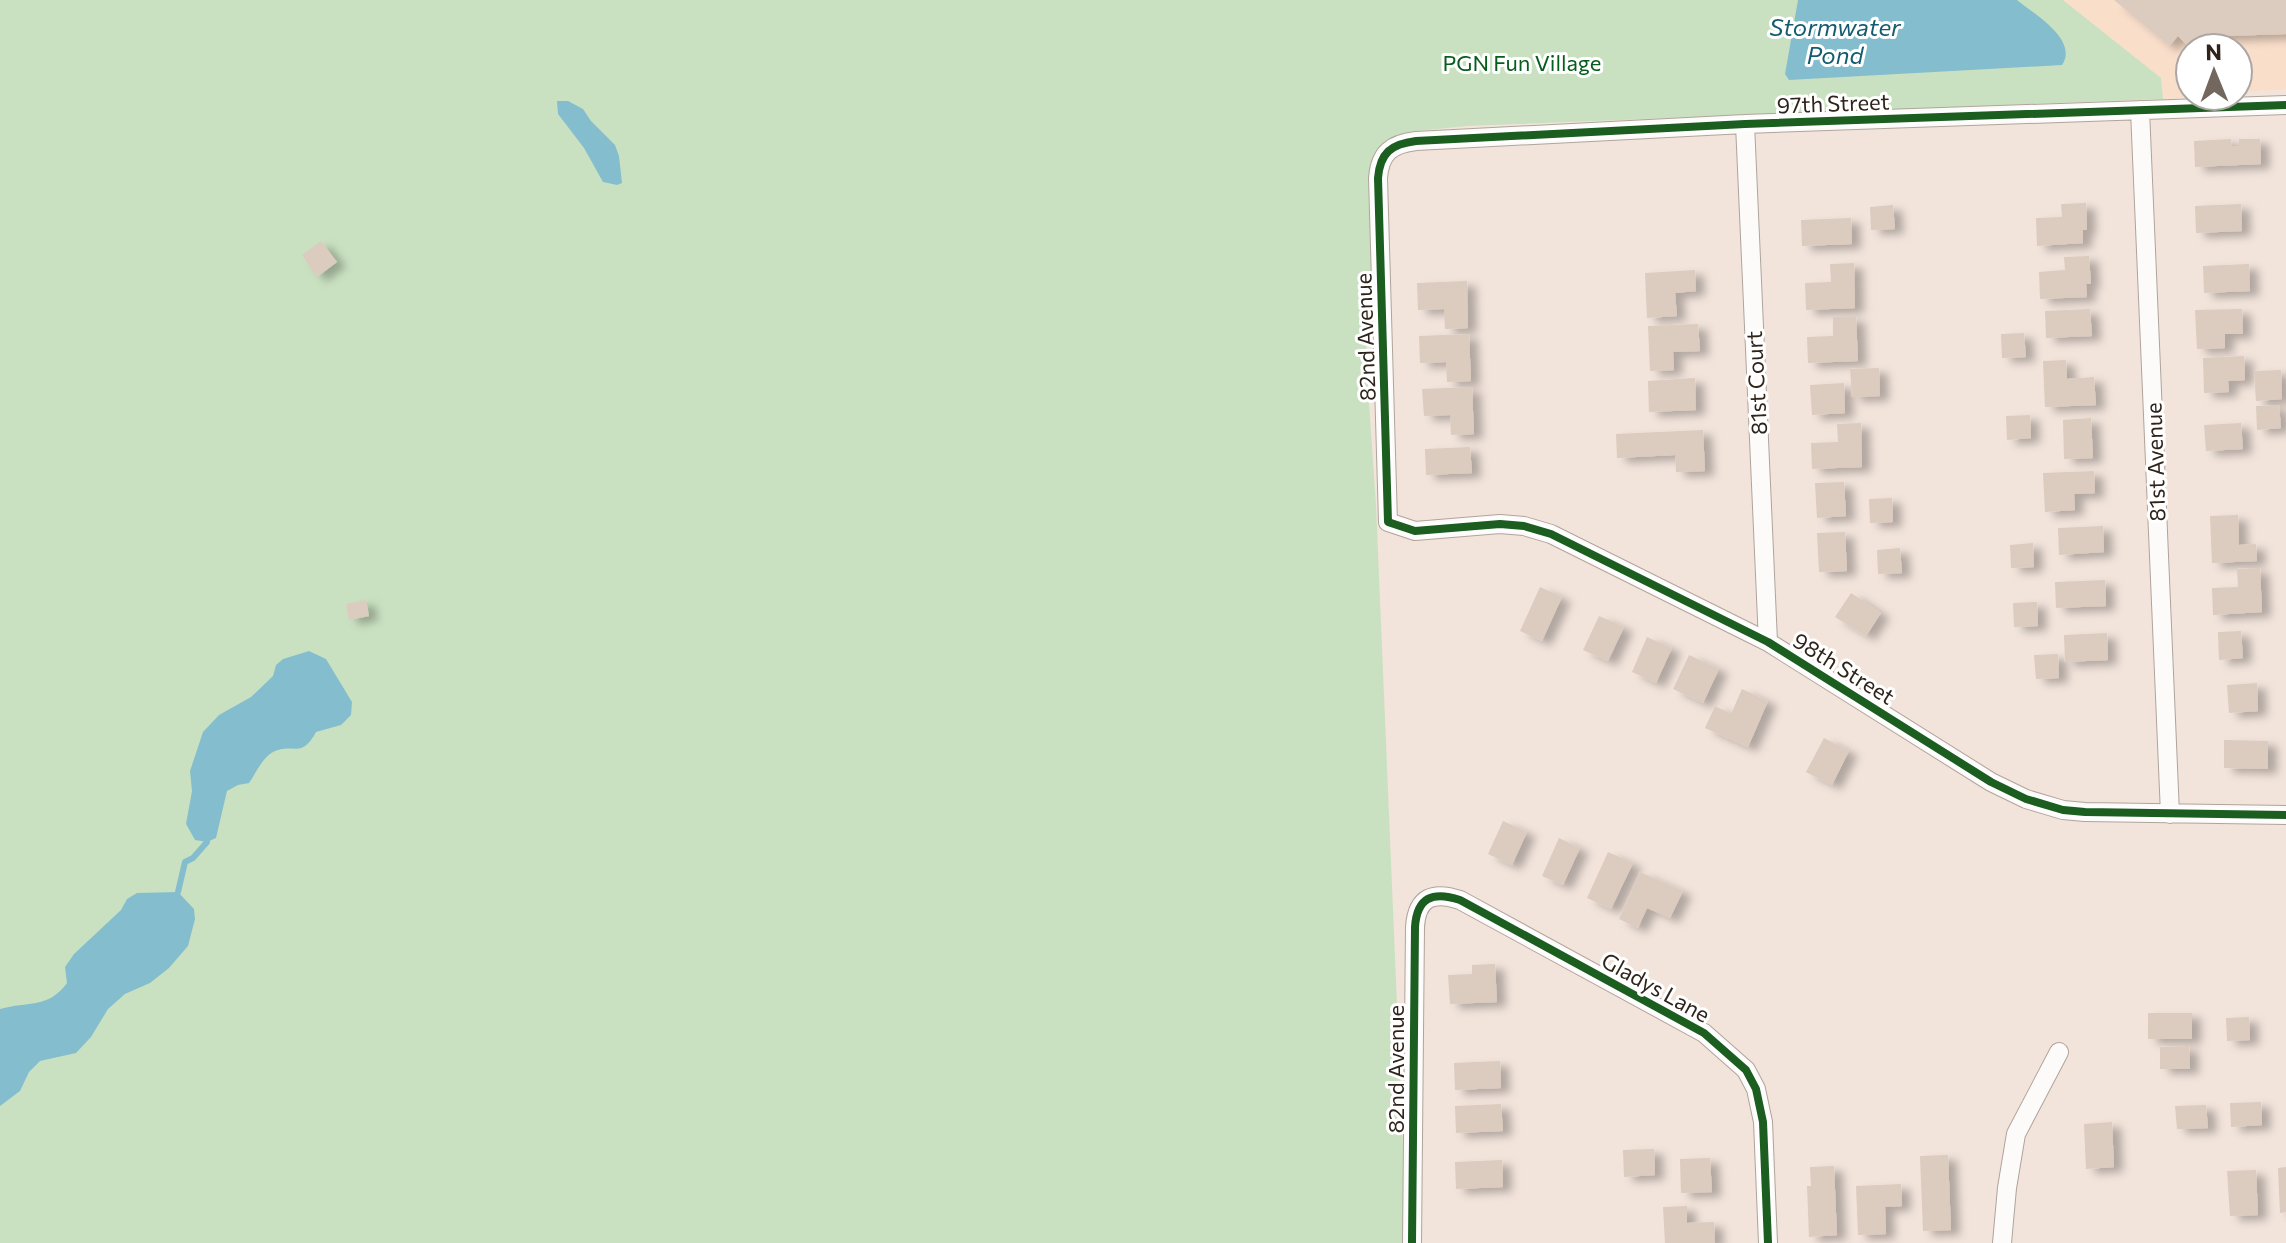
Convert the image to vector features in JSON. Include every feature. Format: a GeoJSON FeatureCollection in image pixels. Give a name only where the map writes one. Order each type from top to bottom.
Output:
{"type":"FeatureCollection","features":[{"type":"Feature","properties":{"kind":"street","name":"97th Street"},"geometry":{"type":"LineString","coordinates":[[1385,153],[1391,147],[1416,141],[1745,124],[2286,105]]}},
{"type":"Feature","properties":{"kind":"street","name":"81st Avenue"},"geometry":{"type":"LineString","coordinates":[[2140,110],[2170,814]]}},
{"type":"Feature","properties":{"kind":"street","name":"81st Court"},"geometry":{"type":"LineString","coordinates":[[1745,124],[1768,642]]}},
{"type":"Feature","properties":{"kind":"street","name":"82nd Avenue"},"geometry":{"type":"LineString","coordinates":[[1385,153],[1380,160],[1378,178],[1388,522]]}},
{"type":"Feature","properties":{"kind":"street","name":"98th Street"},"geometry":{"type":"LineString","coordinates":[[1388,522],[1415,531],[1470,524],[1500,524],[1524,526],[1551,534],[1768,642],[1991,782],[2026,799],[2063,810],[2286,815]]}},
{"type":"Feature","properties":{"kind":"street","name":"Gladys Lane"},"geometry":{"type":"LineString","coordinates":[[1427,899],[1439,895],[1460,900],[1704,1033],[1746,1070],[1756,1089],[1763,1122],[1768,1243]]}},
{"type":"Feature","properties":{"kind":"street","name":"82nd Avenue"},"geometry":{"type":"LineString","coordinates":[[1412,1243],[1415,927],[1419,906],[1427,899]]}},
{"type":"Feature","properties":{"kind":"street"},"geometry":{"type":"LineString","coordinates":[[2002,1243],[2016,1134],[2059,1052]]}},
{"type":"Feature","properties":{"kind":"shaded area"},"geometry":{"type":"Polygon","coordinates":[[[2063,0],[2286,0],[2286,89],[2254,92],[2254,32],[2174,32],[2174,98],[2163,99],[2161,78],[2063,0]]]}},
{"type":"Feature","properties":{"kind":"green space","name":"PGN Fun Village"},"geometry":{"type":"Polygon","coordinates":[[[0,0],[2063,0],[2161,78],[2163,99],[1467,126],[1408,132],[1394,137],[1372,160],[1369,176],[1372,247],[1366,360],[1376,504],[1407,1243],[0,1243],[0,0]]]}},
{"type":"Feature","properties":{"kind":"water","name":"Stormwater Pond"},"geometry":{"type":"Polygon","coordinates":[[[1798,0],[2017,0],[2060,37],[2066,56],[2062,65],[1789,80],[1785,74],[1798,0]]]}},
{"type":"Feature","properties":{"kind":"water"},"geometry":{"type":"Polygon","coordinates":[[[557,101],[568,101],[583,109],[615,145],[622,183],[603,182],[584,148],[558,114],[557,101]]]}},
{"type":"Feature","properties":{"kind":"water"},"geometry":{"type":"Polygon","coordinates":[[[309,651],[326,659],[352,702],[351,715],[341,725],[316,732],[306,746],[280,749],[269,755],[249,783],[227,791],[216,838],[207,842],[195,840],[186,824],[192,791],[190,771],[203,732],[219,715],[251,697],[273,676],[276,665],[283,659],[309,651]]]}},
{"type":"Feature","properties":{"kind":"water"},"geometry":{"type":"Polygon","coordinates":[[[178,892],[194,909],[195,919],[188,946],[169,968],[150,983],[125,994],[108,1009],[91,1037],[76,1053],[40,1061],[29,1072],[20,1091],[0,1106],[0,1009],[45,1001],[60,991],[67,983],[65,967],[74,954],[121,910],[127,899],[137,893],[178,892]]]}},
{"type":"Feature","properties":{"kind":"building"},"geometry":{"type":"Polygon","coordinates":[[[2114,0],[2286,0],[2286,34],[2174,32],[2174,40],[2169,46],[2114,0]]]}},
{"type":"Feature","properties":{"kind":"building"},"geometry":{"type":"Polygon","coordinates":[[[2231,139],[2232,146],[2239,146],[2239,139],[2260,139],[2261,164],[2195,167],[2194,141],[2231,139]]]}},
{"type":"Feature","properties":{"kind":"building"},"geometry":{"type":"Polygon","coordinates":[[[2086,203],[2087,230],[2083,230],[2083,243],[2037,246],[2036,218],[2062,217],[2061,204],[2086,203]]]}},
{"type":"Feature","properties":{"kind":"building"},"geometry":{"type":"Polygon","coordinates":[[[2241,204],[2242,231],[2196,233],[2195,206],[2241,204]]]}},
{"type":"Feature","properties":{"kind":"building"},"geometry":{"type":"Polygon","coordinates":[[[1893,205],[1895,229],[1871,230],[1870,207],[1893,205]]]}},
{"type":"Feature","properties":{"kind":"building"},"geometry":{"type":"Polygon","coordinates":[[[1851,218],[1852,244],[1802,246],[1801,220],[1851,218]]]}},
{"type":"Feature","properties":{"kind":"building"},"geometry":{"type":"Polygon","coordinates":[[[321,241],[337,262],[317,277],[302,255],[321,241]]]}},
{"type":"Feature","properties":{"kind":"building"},"geometry":{"type":"Polygon","coordinates":[[[2089,256],[2091,284],[2086,284],[2087,297],[2040,299],[2039,272],[2065,270],[2064,257],[2089,256]]]}},
{"type":"Feature","properties":{"kind":"building"},"geometry":{"type":"Polygon","coordinates":[[[1854,263],[1855,308],[1806,310],[1805,283],[1831,282],[1830,264],[1854,263]]]}},
{"type":"Feature","properties":{"kind":"building"},"geometry":{"type":"Polygon","coordinates":[[[2249,264],[2250,291],[2204,293],[2203,266],[2249,264]]]}},
{"type":"Feature","properties":{"kind":"building"},"geometry":{"type":"Polygon","coordinates":[[[1695,270],[1696,291],[1675,293],[1677,316],[1647,318],[1645,273],[1695,270]]]}},
{"type":"Feature","properties":{"kind":"building"},"geometry":{"type":"Polygon","coordinates":[[[1467,281],[1468,328],[1445,329],[1444,309],[1418,310],[1417,283],[1467,281]]]}},
{"type":"Feature","properties":{"kind":"building"},"geometry":{"type":"Polygon","coordinates":[[[2090,309],[2092,336],[2046,338],[2045,311],[2090,309]]]}},
{"type":"Feature","properties":{"kind":"building"},"geometry":{"type":"Polygon","coordinates":[[[2242,309],[2243,334],[2225,334],[2225,348],[2197,349],[2195,310],[2242,309]]]}},
{"type":"Feature","properties":{"kind":"building"},"geometry":{"type":"Polygon","coordinates":[[[1833,317],[1856,317],[1858,361],[1808,363],[1807,337],[1833,336],[1833,317]]]}},
{"type":"Feature","properties":{"kind":"building"},"geometry":{"type":"Polygon","coordinates":[[[1698,324],[1700,351],[1673,352],[1674,370],[1650,371],[1648,326],[1698,324]]]}},
{"type":"Feature","properties":{"kind":"building"},"geometry":{"type":"Polygon","coordinates":[[[2024,333],[2026,357],[2002,358],[2001,334],[2024,333]]]}},
{"type":"Feature","properties":{"kind":"building"},"geometry":{"type":"Polygon","coordinates":[[[1469,334],[1471,381],[1447,382],[1446,362],[1420,363],[1419,336],[1469,334]]]}},
{"type":"Feature","properties":{"kind":"building"},"geometry":{"type":"Polygon","coordinates":[[[2244,356],[2245,380],[2228,381],[2229,392],[2204,393],[2203,358],[2244,356]]]}},
{"type":"Feature","properties":{"kind":"building"},"geometry":{"type":"Polygon","coordinates":[[[2066,360],[2067,379],[2094,377],[2096,405],[2045,407],[2043,361],[2066,360]]]}},
{"type":"Feature","properties":{"kind":"building"},"geometry":{"type":"Polygon","coordinates":[[[1879,368],[1880,396],[1852,397],[1850,369],[1879,368]]]}},
{"type":"Feature","properties":{"kind":"building"},"geometry":{"type":"Polygon","coordinates":[[[2281,370],[2282,399],[2256,401],[2254,371],[2281,370]]]}},
{"type":"Feature","properties":{"kind":"building"},"geometry":{"type":"Polygon","coordinates":[[[1695,378],[1696,410],[1649,412],[1648,381],[1695,378]]]}},
{"type":"Feature","properties":{"kind":"building"},"geometry":{"type":"Polygon","coordinates":[[[1844,383],[1845,413],[1812,415],[1810,385],[1844,383]]]}},
{"type":"Feature","properties":{"kind":"building"},"geometry":{"type":"Polygon","coordinates":[[[1472,387],[1474,434],[1451,435],[1450,415],[1424,416],[1422,389],[1472,387]]]}},
{"type":"Feature","properties":{"kind":"building"},"geometry":{"type":"Polygon","coordinates":[[[2279,405],[2281,428],[2257,430],[2256,406],[2279,405]]]}},
{"type":"Feature","properties":{"kind":"building"},"geometry":{"type":"Polygon","coordinates":[[[2030,415],[2031,438],[2007,440],[2006,416],[2030,415]]]}},
{"type":"Feature","properties":{"kind":"building"},"geometry":{"type":"Polygon","coordinates":[[[2091,418],[2093,458],[2064,459],[2063,420],[2091,418]]]}},
{"type":"Feature","properties":{"kind":"building"},"geometry":{"type":"Polygon","coordinates":[[[1861,423],[1862,467],[1812,469],[1811,443],[1838,442],[1837,424],[1861,423]]]}},
{"type":"Feature","properties":{"kind":"building"},"geometry":{"type":"Polygon","coordinates":[[[2241,423],[2243,449],[2206,451],[2204,425],[2241,423]]]}},
{"type":"Feature","properties":{"kind":"building"},"geometry":{"type":"Polygon","coordinates":[[[1703,430],[1705,471],[1676,472],[1675,455],[1617,458],[1616,434],[1703,430]]]}},
{"type":"Feature","properties":{"kind":"building"},"geometry":{"type":"Polygon","coordinates":[[[1470,447],[1472,473],[1426,475],[1425,449],[1470,447]]]}},
{"type":"Feature","properties":{"kind":"building"},"geometry":{"type":"Polygon","coordinates":[[[2094,471],[2095,493],[2074,494],[2075,510],[2045,512],[2043,473],[2094,471]]]}},
{"type":"Feature","properties":{"kind":"building"},"geometry":{"type":"Polygon","coordinates":[[[1844,482],[1846,516],[1817,518],[1815,483],[1844,482]]]}},
{"type":"Feature","properties":{"kind":"building"},"geometry":{"type":"Polygon","coordinates":[[[1892,498],[1893,522],[1870,523],[1869,499],[1892,498]]]}},
{"type":"Feature","properties":{"kind":"building"},"geometry":{"type":"Polygon","coordinates":[[[2238,515],[2239,545],[2256,544],[2257,561],[2212,563],[2210,516],[2238,515]]]}},
{"type":"Feature","properties":{"kind":"building"},"geometry":{"type":"Polygon","coordinates":[[[2103,526],[2104,552],[2059,555],[2058,528],[2103,526]]]}},
{"type":"Feature","properties":{"kind":"building"},"geometry":{"type":"Polygon","coordinates":[[[1845,532],[1847,571],[1819,572],[1817,533],[1845,532]]]}},
{"type":"Feature","properties":{"kind":"building"},"geometry":{"type":"Polygon","coordinates":[[[2033,543],[2034,567],[2011,568],[2010,545],[2033,543]]]}},
{"type":"Feature","properties":{"kind":"building"},"geometry":{"type":"Polygon","coordinates":[[[1900,548],[1902,573],[1878,574],[1877,550],[1900,548]]]}},
{"type":"Feature","properties":{"kind":"building"},"geometry":{"type":"Polygon","coordinates":[[[2260,568],[2262,612],[2213,615],[2212,588],[2238,587],[2237,569],[2260,568]]]}},
{"type":"Feature","properties":{"kind":"building"},"geometry":{"type":"Polygon","coordinates":[[[2105,580],[2106,606],[2056,608],[2055,582],[2105,580]]]}},
{"type":"Feature","properties":{"kind":"building"},"geometry":{"type":"Polygon","coordinates":[[[1540,587],[1562,597],[1542,641],[1520,631],[1540,587]]]}},
{"type":"Feature","properties":{"kind":"building"},"geometry":{"type":"Polygon","coordinates":[[[1851,593],[1881,613],[1866,636],[1835,617],[1851,593]]]}},
{"type":"Feature","properties":{"kind":"building"},"geometry":{"type":"Polygon","coordinates":[[[366,600],[369,616],[349,620],[346,604],[366,600]]]}},
{"type":"Feature","properties":{"kind":"building"},"geometry":{"type":"Polygon","coordinates":[[[2037,602],[2038,626],[2014,627],[2013,603],[2037,602]]]}},
{"type":"Feature","properties":{"kind":"building"},"geometry":{"type":"Polygon","coordinates":[[[1599,616],[1624,627],[1608,661],[1583,650],[1599,616]]]}},
{"type":"Feature","properties":{"kind":"building"},"geometry":{"type":"Polygon","coordinates":[[[2241,631],[2243,658],[2219,660],[2218,632],[2241,631]]]}},
{"type":"Feature","properties":{"kind":"building"},"geometry":{"type":"Polygon","coordinates":[[[2107,633],[2108,660],[2065,662],[2064,635],[2107,633]]]}},
{"type":"Feature","properties":{"kind":"building"},"geometry":{"type":"Polygon","coordinates":[[[1647,637],[1672,648],[1656,683],[1632,672],[1647,637]]]}},
{"type":"Feature","properties":{"kind":"building"},"geometry":{"type":"Polygon","coordinates":[[[2058,654],[2059,678],[2036,679],[2034,655],[2058,654]]]}},
{"type":"Feature","properties":{"kind":"building"},"geometry":{"type":"Polygon","coordinates":[[[1689,655],[1719,669],[1703,703],[1673,689],[1689,655]]]}},
{"type":"Feature","properties":{"kind":"building"},"geometry":{"type":"Polygon","coordinates":[[[2257,683],[2258,711],[2229,713],[2227,685],[2257,683]]]}},
{"type":"Feature","properties":{"kind":"building"},"geometry":{"type":"Polygon","coordinates":[[[1742,689],[1768,701],[1748,747],[1705,728],[1715,706],[1731,714],[1742,689]]]}},
{"type":"Feature","properties":{"kind":"building"},"geometry":{"type":"Polygon","coordinates":[[[1824,738],[1849,751],[1832,785],[1806,772],[1824,738]]]}},
{"type":"Feature","properties":{"kind":"building"},"geometry":{"type":"Polygon","coordinates":[[[2224,740],[2268,741],[2268,769],[2224,768],[2224,740]]]}},
{"type":"Feature","properties":{"kind":"building"},"geometry":{"type":"Polygon","coordinates":[[[1503,821],[1527,832],[1512,865],[1488,854],[1503,821]]]}},
{"type":"Feature","properties":{"kind":"building"},"geometry":{"type":"Polygon","coordinates":[[[1559,838],[1580,848],[1563,885],[1542,876],[1559,838]]]}},
{"type":"Feature","properties":{"kind":"building"},"geometry":{"type":"Polygon","coordinates":[[[1608,852],[1633,863],[1611,909],[1587,898],[1608,852]]]}},
{"type":"Feature","properties":{"kind":"building"},"geometry":{"type":"Polygon","coordinates":[[[1640,872],[1683,891],[1670,918],[1647,908],[1638,928],[1619,919],[1640,872]]]}},
{"type":"Feature","properties":{"kind":"building"},"geometry":{"type":"Polygon","coordinates":[[[1495,964],[1497,1002],[1450,1004],[1448,975],[1472,974],[1472,965],[1495,964]]]}},
{"type":"Feature","properties":{"kind":"building"},"geometry":{"type":"Polygon","coordinates":[[[2148,1013],[2192,1013],[2192,1039],[2148,1039],[2148,1013]]]}},
{"type":"Feature","properties":{"kind":"building"},"geometry":{"type":"Polygon","coordinates":[[[2249,1017],[2250,1040],[2227,1041],[2226,1018],[2249,1017]]]}},
{"type":"Feature","properties":{"kind":"building"},"geometry":{"type":"Polygon","coordinates":[[[2189,1046],[2190,1069],[2160,1069],[2160,1047],[2189,1046]]]}},
{"type":"Feature","properties":{"kind":"building"},"geometry":{"type":"Polygon","coordinates":[[[1500,1061],[1501,1088],[1455,1090],[1454,1063],[1500,1061]]]}},
{"type":"Feature","properties":{"kind":"building"},"geometry":{"type":"Polygon","coordinates":[[[2261,1102],[2262,1125],[2231,1127],[2230,1103],[2261,1102]]]}},
{"type":"Feature","properties":{"kind":"building"},"geometry":{"type":"Polygon","coordinates":[[[1501,1104],[1503,1131],[1456,1133],[1455,1106],[1501,1104]]]}},
{"type":"Feature","properties":{"kind":"building"},"geometry":{"type":"Polygon","coordinates":[[[2206,1105],[2208,1128],[2177,1129],[2175,1106],[2206,1105]]]}},
{"type":"Feature","properties":{"kind":"building"},"geometry":{"type":"Polygon","coordinates":[[[2112,1122],[2114,1167],[2086,1169],[2084,1124],[2112,1122]]]}},
{"type":"Feature","properties":{"kind":"building"},"geometry":{"type":"Polygon","coordinates":[[[1654,1149],[1655,1175],[1624,1177],[1623,1150],[1654,1149]]]}},
{"type":"Feature","properties":{"kind":"building"},"geometry":{"type":"Polygon","coordinates":[[[1948,1155],[1951,1230],[1923,1231],[1920,1156],[1948,1155]]]}},
{"type":"Feature","properties":{"kind":"building"},"geometry":{"type":"Polygon","coordinates":[[[1710,1158],[1712,1192],[1681,1193],[1680,1159],[1710,1158]]]}},
{"type":"Feature","properties":{"kind":"building"},"geometry":{"type":"Polygon","coordinates":[[[1502,1160],[1503,1187],[1456,1189],[1455,1162],[1502,1160]]]}},
{"type":"Feature","properties":{"kind":"building"},"geometry":{"type":"Polygon","coordinates":[[[1834,1166],[1837,1235],[1809,1237],[1807,1186],[1811,1186],[1810,1167],[1834,1166]]]}},
{"type":"Feature","properties":{"kind":"building"},"geometry":{"type":"Polygon","coordinates":[[[2286,1167],[2286,1212],[2280,1213],[2278,1168],[2286,1167]]]}},
{"type":"Feature","properties":{"kind":"building"},"geometry":{"type":"Polygon","coordinates":[[[2256,1170],[2258,1215],[2230,1216],[2227,1171],[2256,1170]]]}},
{"type":"Feature","properties":{"kind":"building"},"geometry":{"type":"Polygon","coordinates":[[[1901,1184],[1902,1206],[1885,1207],[1886,1234],[1858,1235],[1856,1186],[1901,1184]]]}},
{"type":"Feature","properties":{"kind":"building"},"geometry":{"type":"Polygon","coordinates":[[[1687,1206],[1687,1223],[1714,1222],[1715,1243],[1665,1243],[1663,1207],[1687,1206]]]}},
{"type":"Feature","properties":{"kind":"waterway"},"geometry":{"type":"LineString","coordinates":[[178,892],[185,862],[193,858],[207,842]]}},
{"type":"Feature","properties":{"kind":"cycle path"},"geometry":{"type":"LineString","coordinates":[[2286,105],[1745,124],[1416,141],[1388,151],[1381,162],[1378,178],[1388,522],[1415,531],[1500,524],[1524,526],[1551,534],[1768,642],[1991,782],[2026,799],[2063,810],[2085,812],[2286,815]]}},
{"type":"Feature","properties":{"kind":"cycle path"},"geometry":{"type":"LineString","coordinates":[[1412,1243],[1415,927],[1423,903],[1442,896],[1460,900],[1704,1033],[1746,1070],[1756,1089],[1763,1122],[1768,1243]]}}]}
